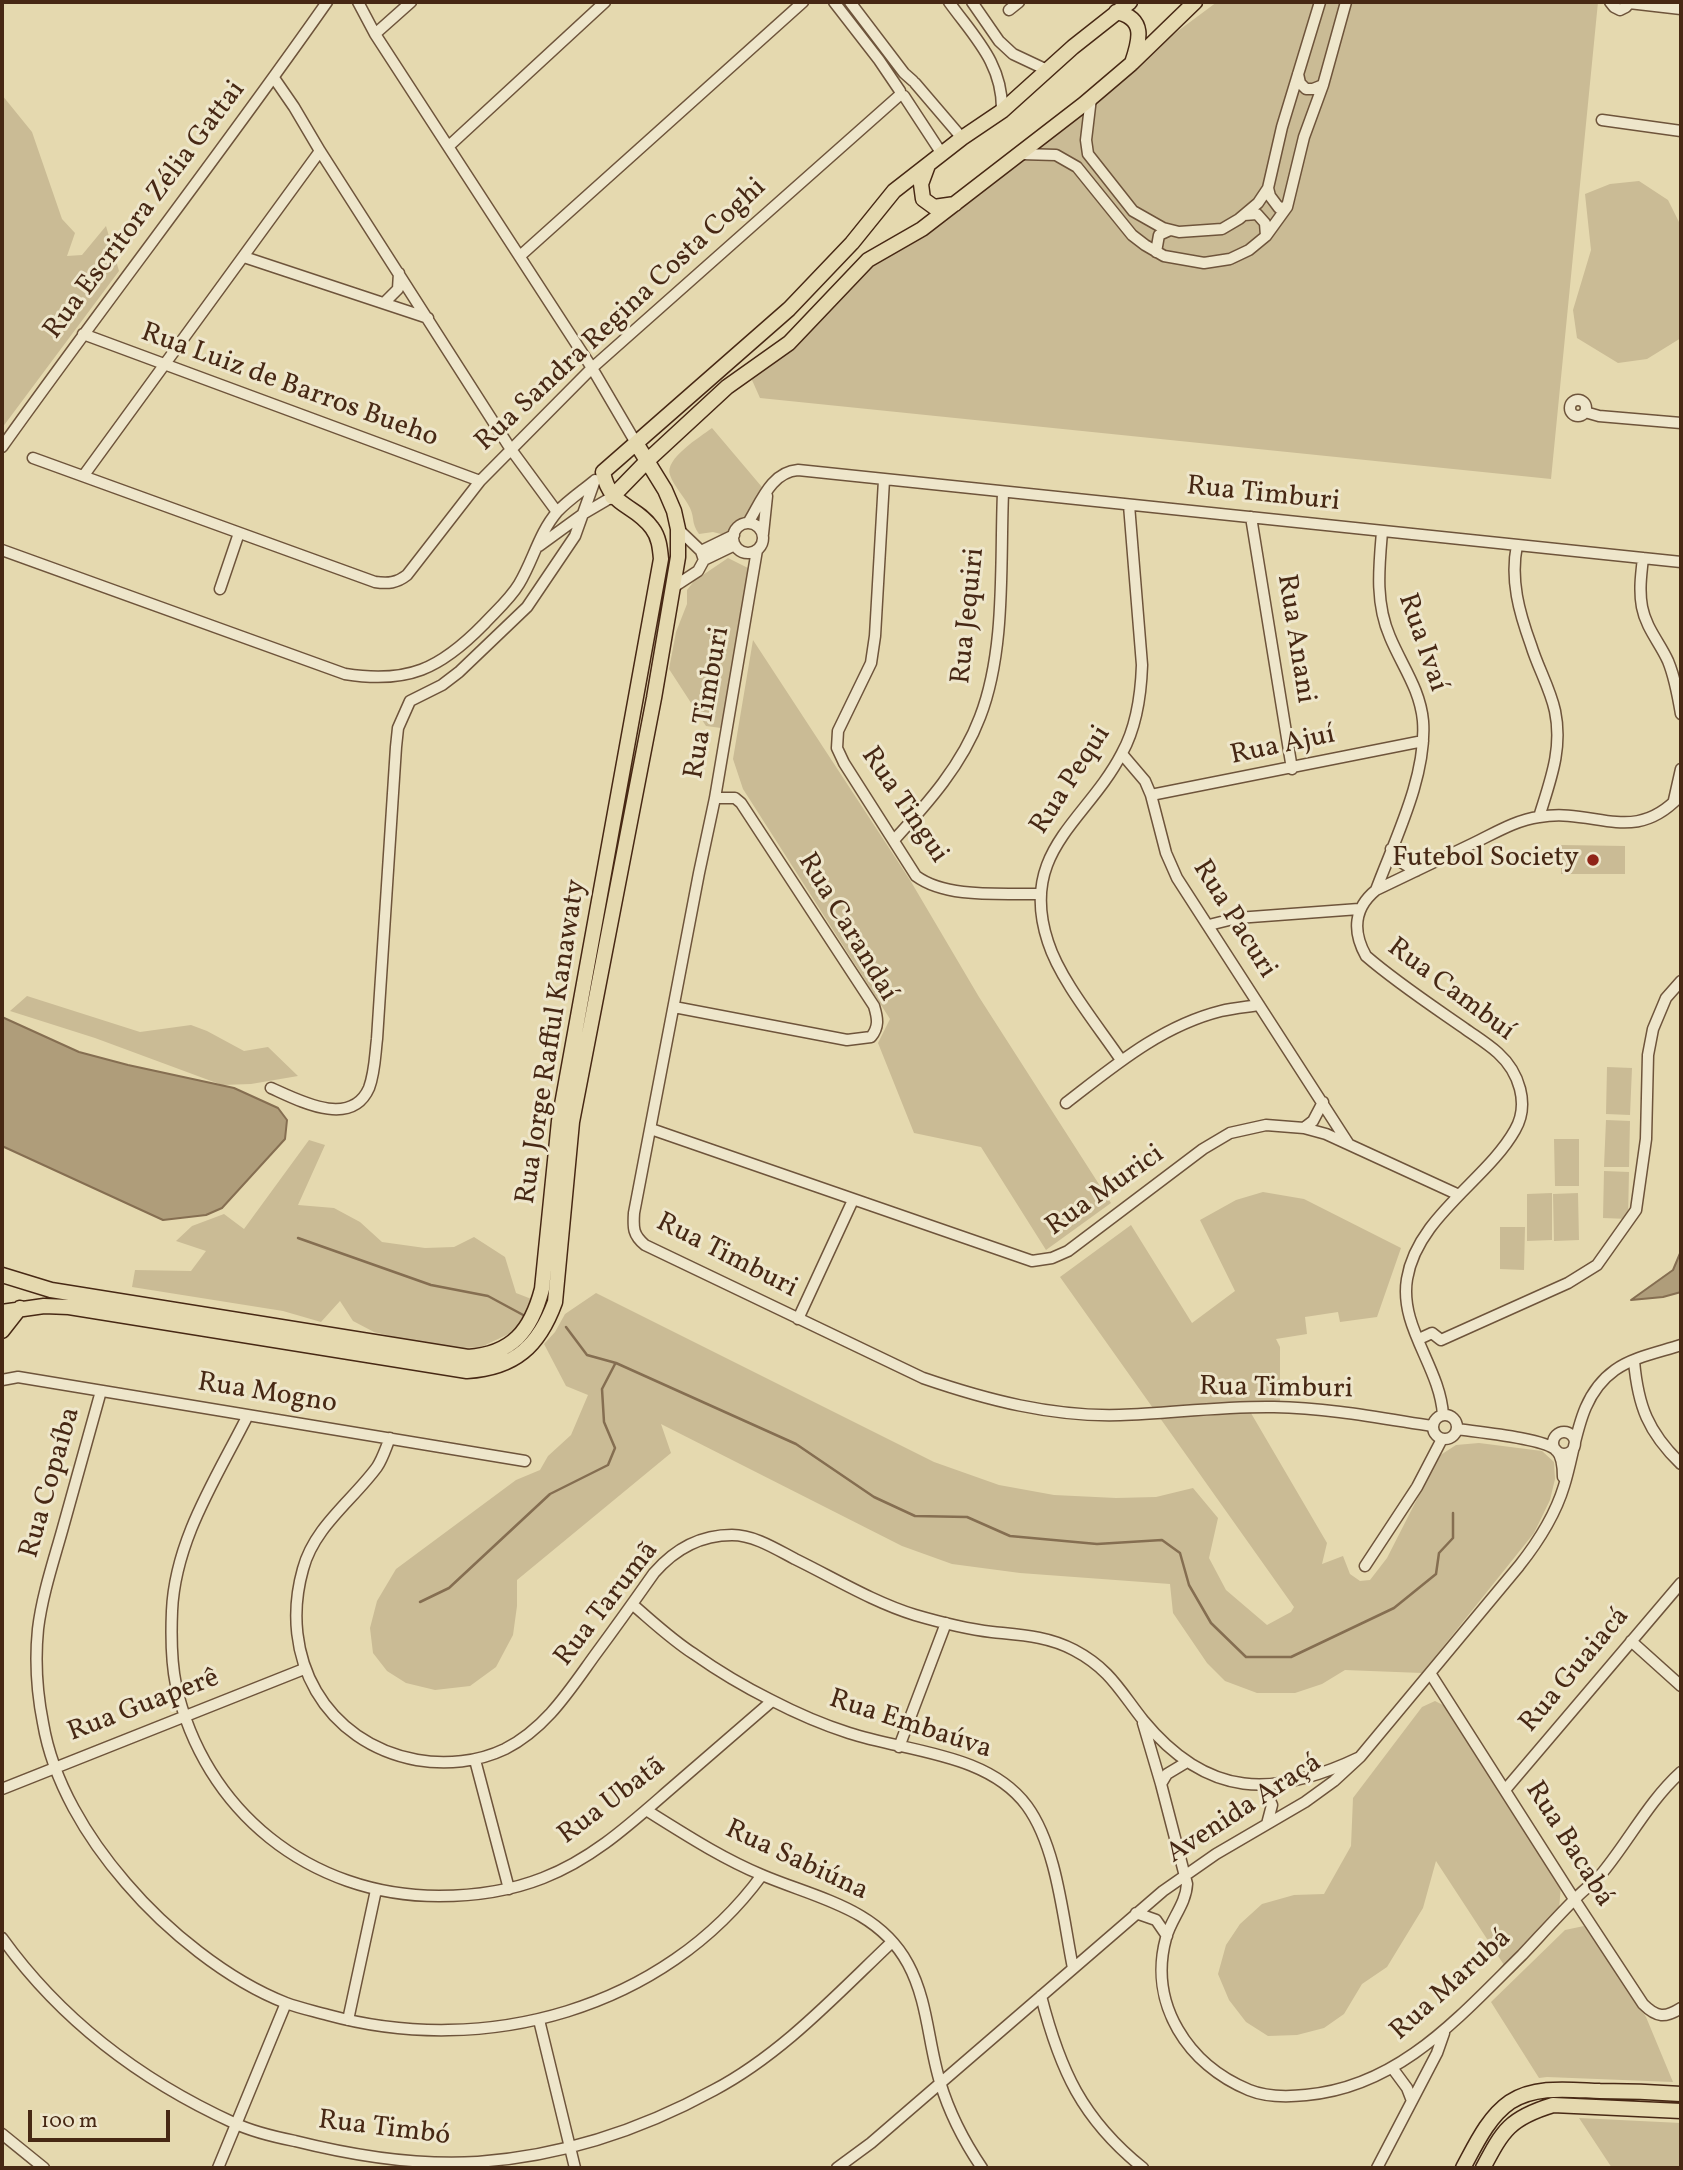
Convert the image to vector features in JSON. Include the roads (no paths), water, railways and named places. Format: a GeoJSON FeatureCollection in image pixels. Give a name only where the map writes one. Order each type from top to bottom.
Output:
{"type":"FeatureCollection","features":[{"type":"Feature","properties":{"kind":"main road"},"geometry":{"type":"LineString","coordinates":[[1130,2],[1002,111],[962,138],[894,191],[852,243],[789,309],[599,476],[612,496],[727,387],[789,343],[869,260],[922,229],[1021,154],[1131,64],[1195,2]]}},
{"type":"Feature","properties":{"kind":"main road"},"geometry":{"type":"LineString","coordinates":[[1116,12],[1132,18],[1137,25],[1137,47],[1131,64]]}},
{"type":"Feature","properties":{"kind":"main road"},"geometry":{"type":"LineString","coordinates":[[929,164],[921,184],[922,199],[934,207],[956,204]]}},
{"type":"Feature","properties":{"kind":"main road","name":"Rua Jorge Rafful Kanawaty"},"geometry":{"type":"LineString","coordinates":[[2,1312],[20,1308],[69,1307],[467,1371],[486,1370],[505,1364],[522,1354],[537,1339],[555,1302],[572,1122],[675,586],[678,529],[674,511],[665,490],[636,443]]}},
{"type":"Feature","properties":{"kind":"main road","name":"Rua Jorge Rafful Kanawaty"},"geometry":{"type":"LineString","coordinates":[[2,1275],[51,1290],[468,1357],[500,1351],[514,1342],[528,1325],[537,1308],[542,1289],[559,1121],[661,559],[659,542],[653,528],[612,496]]}},
{"type":"Feature","properties":{"kind":"main road"},"geometry":{"type":"LineString","coordinates":[[650,629],[666,632]]}},
{"type":"Feature","properties":{"kind":"main road"},"geometry":{"type":"LineString","coordinates":[[2,1331],[20,1308]]}},
{"type":"Feature","properties":{"kind":"main road"},"geometry":{"type":"LineString","coordinates":[[1463,2168],[1495,2115],[1510,2102],[1530,2093],[1552,2089],[1681,2094]]}},
{"type":"Feature","properties":{"kind":"main road"},"geometry":{"type":"LineString","coordinates":[[1639,2109],[1640,2091]]}},
{"type":"Feature","properties":{"kind":"main road"},"geometry":{"type":"LineString","coordinates":[[1483,2168],[1497,2140],[1511,2123],[1533,2111],[1553,2105],[1681,2111]]}},
{"type":"Feature","properties":{"kind":"street","name":"Rua Escritora Zélia Gattai"},"geometry":{"type":"LineString","coordinates":[[2,447],[327,2]]}},
{"type":"Feature","properties":{"kind":"street"},"geometry":{"type":"LineString","coordinates":[[358,2],[375,34],[450,145],[592,368],[636,443]]}},
{"type":"Feature","properties":{"kind":"street"},"geometry":{"type":"LineString","coordinates":[[375,34],[411,2]]}},
{"type":"Feature","properties":{"kind":"street"},"geometry":{"type":"LineString","coordinates":[[450,145],[605,2]]}},
{"type":"Feature","properties":{"kind":"street"},"geometry":{"type":"LineString","coordinates":[[520,256],[803,2]]}},
{"type":"Feature","properties":{"kind":"street"},"geometry":{"type":"LineString","coordinates":[[834,2],[879,60],[942,153]]}},
{"type":"Feature","properties":{"kind":"street"},"geometry":{"type":"LineString","coordinates":[[850,2],[904,73],[962,138]]}},
{"type":"Feature","properties":{"kind":"street"},"geometry":{"type":"LineString","coordinates":[[949,2],[996,69],[1002,87],[1002,111]]}},
{"type":"Feature","properties":{"kind":"street"},"geometry":{"type":"LineString","coordinates":[[972,2],[999,41],[1013,54],[1047,70]]}},
{"type":"Feature","properties":{"kind":"street"},"geometry":{"type":"LineString","coordinates":[[1009,10],[1019,2]]}},
{"type":"Feature","properties":{"kind":"street"},"geometry":{"type":"LineString","coordinates":[[1091,98],[1086,140],[1088,154],[1133,211],[1179,232],[1222,229],[1258,203],[1268,188],[1282,127],[1320,2]]}},
{"type":"Feature","properties":{"kind":"street"},"geometry":{"type":"LineString","coordinates":[[1021,154],[1056,155],[1077,167],[1132,235],[1164,256],[1204,263],[1230,260],[1249,250],[1266,236],[1287,208],[1304,136],[1323,85],[1346,2]]}},
{"type":"Feature","properties":{"kind":"street"},"geometry":{"type":"LineString","coordinates":[[1610,2],[1620,10],[1630,3],[1681,9]]}},
{"type":"Feature","properties":{"kind":"street"},"geometry":{"type":"LineString","coordinates":[[1309,40],[1322,37],[1331,49]]}},
{"type":"Feature","properties":{"kind":"street"},"geometry":{"type":"LineString","coordinates":[[1298,74],[1300,83],[1306,89],[1323,85]]}},
{"type":"Feature","properties":{"kind":"street"},"geometry":{"type":"LineString","coordinates":[[274,78],[510,448],[557,512]]}},
{"type":"Feature","properties":{"kind":"street","name":"Rua Sandra Regina Costa Coghi"},"geometry":{"type":"LineString","coordinates":[[33,458],[375,582],[400,581],[480,481],[592,368],[902,94],[901,85],[904,81],[914,82]]}},
{"type":"Feature","properties":{"kind":"street"},"geometry":{"type":"LineString","coordinates":[[1602,120],[1681,131]]}},
{"type":"Feature","properties":{"kind":"street"},"geometry":{"type":"LineString","coordinates":[[84,475],[320,151]]}},
{"type":"Feature","properties":{"kind":"street"},"geometry":{"type":"LineString","coordinates":[[1268,188],[1273,202],[1279,208],[1287,208]]}},
{"type":"Feature","properties":{"kind":"street"},"geometry":{"type":"LineString","coordinates":[[1244,215],[1257,214],[1262,218],[1266,236]]}},
{"type":"Feature","properties":{"kind":"street"},"geometry":{"type":"LineString","coordinates":[[1132,235],[1138,236],[1143,232],[1145,218]]}},
{"type":"Feature","properties":{"kind":"street"},"geometry":{"type":"LineString","coordinates":[[1156,251],[1159,235],[1170,230]]}},
{"type":"Feature","properties":{"kind":"street"},"geometry":{"type":"LineString","coordinates":[[244,257],[428,318]]}},
{"type":"Feature","properties":{"kind":"street"},"geometry":{"type":"LineString","coordinates":[[384,303],[398,289],[399,273]]}},
{"type":"Feature","properties":{"kind":"street","name":"Rua Luiz de Barros Bueho"},"geometry":{"type":"LineString","coordinates":[[83,334],[480,481]]}},
{"type":"Feature","properties":{"kind":"street"},"geometry":{"type":"LineString","coordinates":[[1585,412],[1599,416],[1681,423]]}},
{"type":"Feature","properties":{"kind":"street","name":"Rua Timburi"},"geometry":{"type":"LineString","coordinates":[[748,523],[779,476],[790,471],[1681,562]]}},
{"type":"Feature","properties":{"kind":"street"},"geometry":{"type":"LineString","coordinates":[[2,550],[345,674],[383,678],[411,673],[436,664],[459,649],[520,583],[534,550],[557,512],[599,476]]}},
{"type":"Feature","properties":{"kind":"street"},"geometry":{"type":"LineString","coordinates":[[271,1088],[307,1104],[335,1109],[351,1107],[360,1101],[368,1089],[374,1071],[377,1039],[396,747],[398,728],[404,711],[418,695],[442,685],[458,672],[527,607],[575,536],[599,476]]}},
{"type":"Feature","properties":{"kind":"street","name":"Rua Tingui"},"geometry":{"type":"LineString","coordinates":[[884,480],[871,663],[838,731],[838,748],[844,763],[916,876],[928,885],[944,890],[1041,894]]}},
{"type":"Feature","properties":{"kind":"street"},"geometry":{"type":"LineString","coordinates":[[734,540],[742,551],[757,550],[762,543],[767,493]]}},
{"type":"Feature","properties":{"kind":"street","name":"Rua Jequiri"},"geometry":{"type":"LineString","coordinates":[[894,840],[930,801],[959,761],[980,717],[992,670],[998,630],[1003,493]]}},
{"type":"Feature","properties":{"kind":"street"},"geometry":{"type":"LineString","coordinates":[[534,550],[612,496]]}},
{"type":"Feature","properties":{"kind":"street","name":"Rua Pequi"},"geometry":{"type":"LineString","coordinates":[[1121,1060],[1057,962],[1048,943],[1041,894],[1045,870],[1054,848],[1122,754],[1136,716],[1142,665],[1129,505]]}},
{"type":"Feature","properties":{"kind":"street","name":"Rua Anani"},"geometry":{"type":"LineString","coordinates":[[1251,517],[1292,769]]}},
{"type":"Feature","properties":{"kind":"street"},"geometry":{"type":"LineString","coordinates":[[675,586],[698,571],[703,555],[734,540],[739,526],[748,523],[757,526],[763,534]]}},
{"type":"Feature","properties":{"kind":"street","name":"Rua Jorge Rafful Kanawaty"},"geometry":{"type":"LineString","coordinates":[[678,529],[703,555]]}},
{"type":"Feature","properties":{"kind":"street","name":"Rua Ivaí"},"geometry":{"type":"LineString","coordinates":[[1376,890],[1413,789],[1421,762],[1423,741],[1419,701],[1412,678],[1389,635],[1381,611],[1377,578],[1382,532]]}},
{"type":"Feature","properties":{"kind":"street"},"geometry":{"type":"LineString","coordinates":[[220,589],[239,533]]}},
{"type":"Feature","properties":{"kind":"street"},"geometry":{"type":"LineString","coordinates":[[1517,545],[1513,577],[1531,646],[1549,688],[1558,737],[1555,769],[1539,817]]}},
{"type":"Feature","properties":{"kind":"street","name":"Rua Timburi"},"geometry":{"type":"LineString","coordinates":[[757,550],[715,798],[634,1213],[635,1237],[645,1245],[923,1378],[968,1394],[1017,1406],[1066,1413],[1118,1415],[1225,1408],[1320,1409],[1432,1426]]}},
{"type":"Feature","properties":{"kind":"street"},"geometry":{"type":"LineString","coordinates":[[1643,558],[1640,587],[1642,609],[1676,684],[1681,714]]}},
{"type":"Feature","properties":{"kind":"street","name":"Rua Ajuí"},"geometry":{"type":"LineString","coordinates":[[1151,795],[1423,741]]}},
{"type":"Feature","properties":{"kind":"street","name":"Rua Pacuri"},"geometry":{"type":"LineString","coordinates":[[1122,754],[1145,781],[1159,831],[1177,878],[1348,1143]]}},
{"type":"Feature","properties":{"kind":"street"},"geometry":{"type":"LineString","coordinates":[[1209,925],[1237,918],[1359,909],[1376,890],[1513,825],[1539,817],[1571,815],[1618,822],[1649,820],[1678,799],[1681,769]]}},
{"type":"Feature","properties":{"kind":"street","name":"Rua Carandaí"},"geometry":{"type":"LineString","coordinates":[[674,1007],[847,1040],[871,1037],[877,1029],[878,1017],[874,1006],[741,803],[735,798],[715,798]]}},
{"type":"Feature","properties":{"kind":"street"},"geometry":{"type":"LineString","coordinates":[[1391,849],[1399,861],[1416,871]]}},
{"type":"Feature","properties":{"kind":"street","name":"Rua Cambuí"},"geometry":{"type":"LineString","coordinates":[[1359,909],[1356,925],[1359,943],[1366,956],[1498,1053],[1519,1081],[1521,1114],[1517,1129],[1432,1226],[1415,1253],[1407,1276],[1405,1294],[1408,1315],[1419,1339],[1436,1350]]}},
{"type":"Feature","properties":{"kind":"street"},"geometry":{"type":"LineString","coordinates":[[1436,1350],[1568,1283],[1597,1265],[1631,1219],[1636,1210],[1642,1177],[1648,1055],[1653,1029],[1666,998],[1681,981]]}},
{"type":"Feature","properties":{"kind":"street"},"geometry":{"type":"LineString","coordinates":[[1066,1103],[1121,1060],[1182,1024],[1221,1011],[1259,1005]]}},
{"type":"Feature","properties":{"kind":"street"},"geometry":{"type":"LineString","coordinates":[[1304,1128],[1312,1121],[1323,1102]]}},
{"type":"Feature","properties":{"kind":"street","name":"Rua Murici"},"geometry":{"type":"LineString","coordinates":[[651,1129],[1032,1261],[1052,1258],[1068,1251],[1203,1149],[1230,1133],[1266,1125],[1304,1128],[1348,1143],[1459,1195]]}},
{"type":"Feature","properties":{"kind":"street"},"geometry":{"type":"LineString","coordinates":[[798,1319],[853,1200]]}},
{"type":"Feature","properties":{"kind":"street"},"geometry":{"type":"LineString","coordinates":[[1419,1339],[1432,1334],[1438,1335],[1438,1386],[1443,1415]]}},
{"type":"Feature","properties":{"kind":"street","name":"Avenida Araçá"},"geometry":{"type":"LineString","coordinates":[[837,2168],[871,2143],[1136,1913],[1186,1875],[1305,1802],[1334,1781],[1360,1757],[1541,1537],[1564,1487],[1579,1422],[1595,1389],[1617,1368],[1681,1346]]}},
{"type":"Feature","properties":{"kind":"street"},"geometry":{"type":"LineString","coordinates":[[1634,1361],[1637,1393],[1651,1427],[1666,1449],[1681,1464]]}},
{"type":"Feature","properties":{"kind":"street","name":"Rua Mogno"},"geometry":{"type":"LineString","coordinates":[[2,1380],[18,1377],[526,1461]]}},
{"type":"Feature","properties":{"kind":"street","name":"Rua Copaíba"},"geometry":{"type":"LineString","coordinates":[[102,1391],[49,1578],[38,1629],[37,1679],[43,1724],[55,1766],[80,1820],[107,1861],[144,1904],[189,1945],[233,1975],[286,2003],[348,2020],[397,2029],[458,2031],[499,2028],[539,2020],[585,2006],[636,1984],[676,1959],[715,1929],[744,1900],[762,1875]]}},
{"type":"Feature","properties":{"kind":"street"},"geometry":{"type":"LineString","coordinates":[[1564,1487],[1562,1462],[1553,1441],[1576,1419],[1586,1404]]}},
{"type":"Feature","properties":{"kind":"street","name":"Rua Ubatã"},"geometry":{"type":"LineString","coordinates":[[248,1415],[189,1532],[179,1565],[172,1608],[172,1650],[176,1683],[184,1715],[201,1754],[222,1789],[265,1835],[312,1867],[376,1890],[417,1896],[465,1896],[509,1889],[543,1878],[582,1859],[613,1839],[772,1701]]}},
{"type":"Feature","properties":{"kind":"street"},"geometry":{"type":"LineString","coordinates":[[1365,1566],[1417,1487],[1442,1439],[1454,1436],[1457,1429],[1454,1418],[1443,1415],[1436,1419],[1432,1426],[1434,1433],[1442,1439]]}},
{"type":"Feature","properties":{"kind":"street"},"geometry":{"type":"LineString","coordinates":[[1457,1429],[1533,1441],[1567,1453],[1574,1446],[1573,1436],[1566,1432],[1533,1441]]}},
{"type":"Feature","properties":{"kind":"street","name":"Rua Tarumã"},"geometry":{"type":"LineString","coordinates":[[390,1438],[378,1465],[317,1537],[303,1566],[297,1593],[295,1622],[304,1669],[318,1696],[340,1723],[364,1742],[396,1756],[434,1763],[474,1760],[504,1750],[534,1732],[560,1704],[670,1555],[710,1537],[734,1535],[760,1541],[882,1602],[913,1614],[992,1632],[1022,1633],[1072,1649],[1098,1664],[1120,1687],[1165,1746],[1211,1775],[1263,1785],[1298,1782],[1360,1757]]}},
{"type":"Feature","properties":{"kind":"street","name":"Rua Guaiacá"},"geometry":{"type":"LineString","coordinates":[[1506,1790],[1681,1583]]}},
{"type":"Feature","properties":{"kind":"street","name":"Rua Embaúva"},"geometry":{"type":"LineString","coordinates":[[632,1604],[693,1654],[772,1701],[847,1732],[953,1759],[981,1769],[1005,1783],[1026,1805],[1042,1831],[1073,1968]]}},
{"type":"Feature","properties":{"kind":"street"},"geometry":{"type":"LineString","coordinates":[[899,1747],[946,1623]]}},
{"type":"Feature","properties":{"kind":"street"},"geometry":{"type":"LineString","coordinates":[[1631,1641],[1681,1686]]}},
{"type":"Feature","properties":{"kind":"street","name":"Rua Guaperê"},"geometry":{"type":"LineString","coordinates":[[2,1789],[304,1669]]}},
{"type":"Feature","properties":{"kind":"street","name":"Rua Bacabá"},"geometry":{"type":"LineString","coordinates":[[1430,1674],[1574,1899],[1652,2013],[1661,2016],[1681,2008]]}},
{"type":"Feature","properties":{"kind":"street","name":"Rua Marubá"},"geometry":{"type":"LineString","coordinates":[[1141,1717],[1187,1884],[1184,1899],[1167,1936],[1163,1986],[1170,2011],[1183,2040],[1204,2065],[1231,2083],[1256,2093],[1288,2097],[1325,2094],[1359,2084],[1393,2069],[1445,2031],[1601,1874],[1651,1804],[1681,1772]]}},
{"type":"Feature","properties":{"kind":"street"},"geometry":{"type":"LineString","coordinates":[[474,1760],[509,1889]]}},
{"type":"Feature","properties":{"kind":"street"},"geometry":{"type":"LineString","coordinates":[[1161,1784],[1167,1774],[1187,1762]]}},
{"type":"Feature","properties":{"kind":"street"},"geometry":{"type":"LineString","coordinates":[[1263,1785],[1272,1805],[1266,1824]]}},
{"type":"Feature","properties":{"kind":"street","name":"Rua Sabiúna"},"geometry":{"type":"LineString","coordinates":[[646,1810],[719,1854],[762,1875],[828,1898],[858,1912],[892,1942],[908,1962],[921,1993],[940,2084],[956,2121],[982,2168]]}},
{"type":"Feature","properties":{"kind":"street"},"geometry":{"type":"LineString","coordinates":[[348,2020],[376,1890]]}},
{"type":"Feature","properties":{"kind":"street"},"geometry":{"type":"LineString","coordinates":[[1136,1913],[1156,1920],[1167,1936]]}},
{"type":"Feature","properties":{"kind":"street","name":"Rua Timbó"},"geometry":{"type":"LineString","coordinates":[[2,1938],[58,2006],[102,2045],[149,2077],[236,2124],[342,2153],[419,2163],[478,2162],[530,2155],[617,2134],[668,2114],[717,2089],[768,2054],[810,2020],[892,1942]]}},
{"type":"Feature","properties":{"kind":"street"},"geometry":{"type":"LineString","coordinates":[[1041,1996],[1067,2077],[1089,2114],[1120,2150],[1143,2168]]}},
{"type":"Feature","properties":{"kind":"street"},"geometry":{"type":"LineString","coordinates":[[218,2168],[286,2003]]}},
{"type":"Feature","properties":{"kind":"street"},"geometry":{"type":"LineString","coordinates":[[539,2020],[575,2168]]}},
{"type":"Feature","properties":{"kind":"street"},"geometry":{"type":"LineString","coordinates":[[1377,2168],[1437,2053],[1445,2031]]}},
{"type":"Feature","properties":{"kind":"street"},"geometry":{"type":"LineString","coordinates":[[1393,2069],[1407,2088],[1412,2101]]}},
{"type":"Feature","properties":{"kind":"street"},"geometry":{"type":"LineString","coordinates":[[2,2134],[41,2168]]}},
{"type":"Feature","properties":{"kind":"waterway"},"geometry":{"type":"LineString","coordinates":[[298,1238],[431,1285],[488,1296],[525,1316]]}},
{"type":"Feature","properties":{"kind":"waterway"},"geometry":{"type":"LineString","coordinates":[[566,1327],[587,1355],[616,1363],[796,1444],[874,1497],[915,1516],[967,1517],[1010,1536],[1097,1544],[1162,1540],[1180,1553],[1189,1585],[1211,1623],[1246,1657],[1291,1657],[1394,1608],[1436,1574],[1439,1553],[1453,1538],[1453,1513]]}},
{"type":"Feature","properties":{"kind":"waterway"},"geometry":{"type":"LineString","coordinates":[[420,1602],[449,1588],[550,1494],[608,1465],[615,1448],[604,1422],[602,1389],[615,1364]]}},
{"type":"Feature","properties":{"kind":"place","name":"Futebol Society"},"geometry":{"type":"Point","coordinates":[1593,860]}}]}
